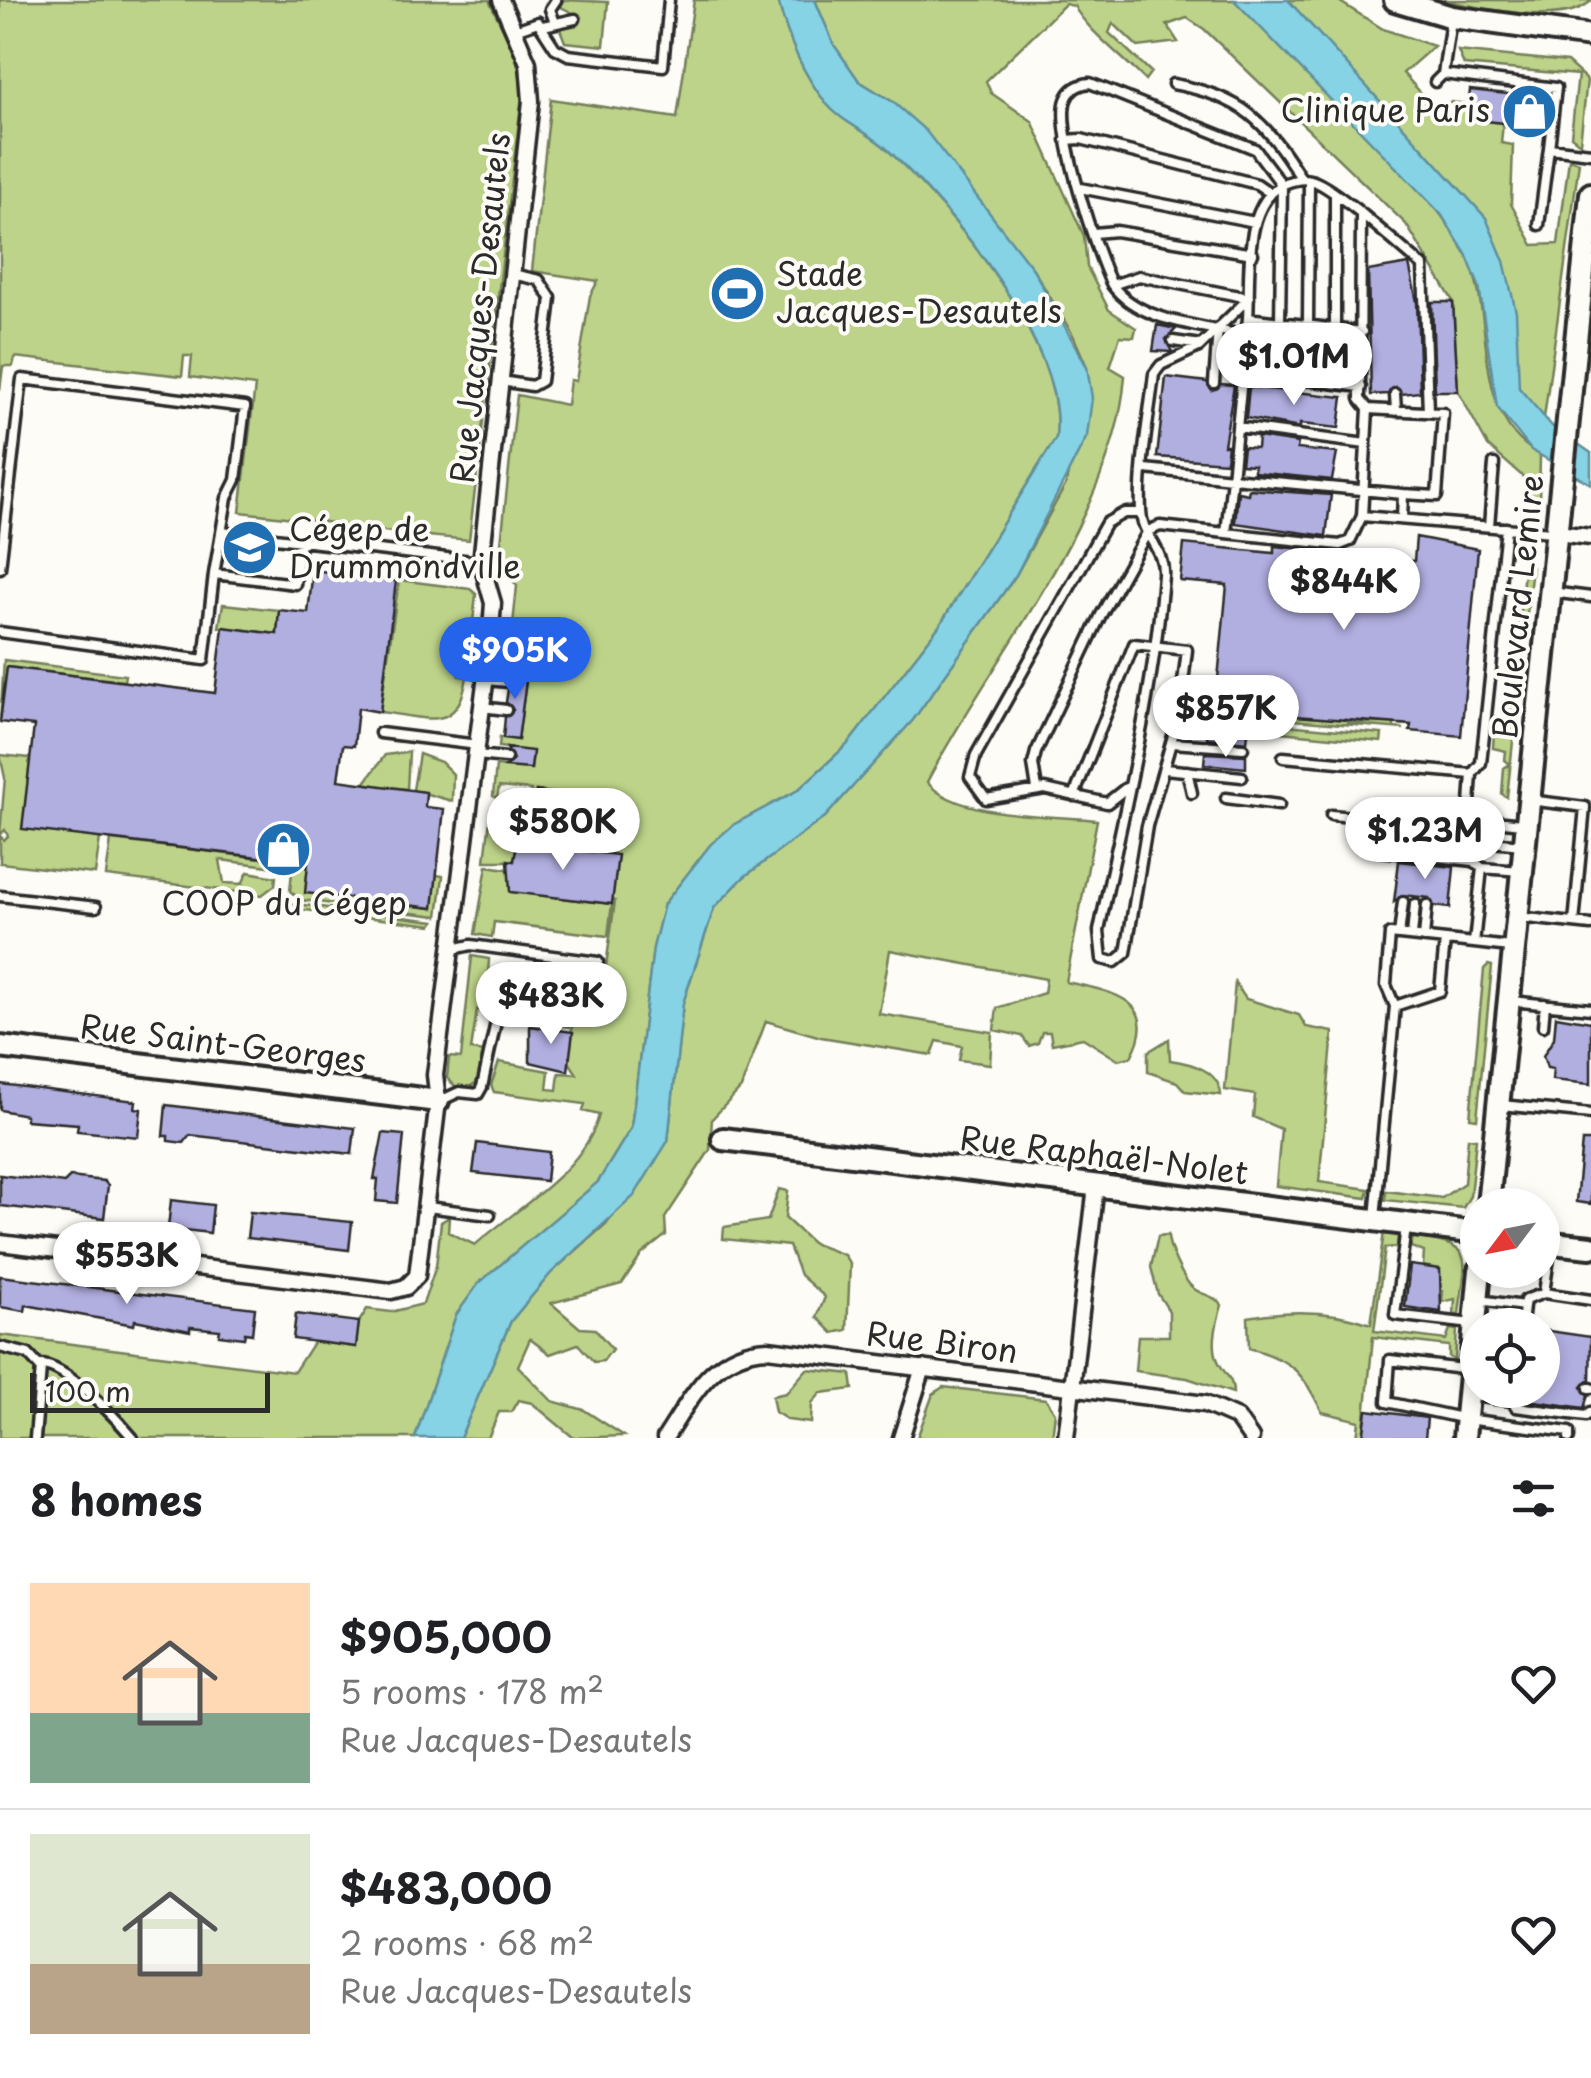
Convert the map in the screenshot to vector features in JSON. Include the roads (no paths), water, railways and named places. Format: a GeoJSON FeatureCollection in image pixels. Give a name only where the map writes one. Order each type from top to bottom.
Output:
{"type":"FeatureCollection","features":[{"type":"Feature","properties":{"kind":"street","name":"Rue Jacques-Desautels"},"geometry":{"type":"LineString","coordinates":[[0,1243],[391,1291],[406,1287],[417,1276],[438,1100],[434,1084],[449,950],[486,680],[493,603],[480,562],[532,81],[500,0]]}},
{"type":"Feature","properties":{"kind":"street"},"geometry":{"type":"LineString","coordinates":[[1395,0],[1452,17],[1591,36]]}},
{"type":"Feature","properties":{"kind":"street","name":"Boulevard Lemire"},"geometry":{"type":"LineString","coordinates":[[1490,1188],[1591,194]]}},
{"type":"Feature","properties":{"kind":"street"},"geometry":{"type":"LineString","coordinates":[[1556,533],[1591,537]]}},
{"type":"Feature","properties":{"kind":"street","name":"Rue Saint-Georges"},"geometry":{"type":"LineString","coordinates":[[0,1047],[438,1100]]}},
{"type":"Feature","properties":{"kind":"street","name":"Rue Raphaël-Nolet"},"geometry":{"type":"LineString","coordinates":[[723,1139],[1460,1230]]}},
{"type":"Feature","properties":{"kind":"street"},"geometry":{"type":"LineString","coordinates":[[1066,1438],[1096,1186]]}},
{"type":"Feature","properties":{"kind":"street"},"geometry":{"type":"LineString","coordinates":[[1560,1243],[1591,1247]]}},
{"type":"Feature","properties":{"kind":"street"},"geometry":{"type":"LineString","coordinates":[[1476,1308],[1478,1288]]}},
{"type":"Feature","properties":{"kind":"street","name":"Rue Biron"},"geometry":{"type":"LineString","coordinates":[[665,1438],[712,1370],[743,1353],[768,1350],[1205,1404],[1230,1413],[1248,1433]]}},
{"type":"Feature","properties":{"kind":"street"},"geometry":{"type":"LineString","coordinates":[[901,1438],[924,1368]]}},
{"type":"Feature","properties":{"kind":"lane"},"geometry":{"type":"LineString","coordinates":[[554,20],[550,9],[556,0]]}},
{"type":"Feature","properties":{"kind":"lane"},"geometry":{"type":"LineString","coordinates":[[514,30],[535,22],[543,26],[555,48],[568,55],[662,66],[669,0]]}},
{"type":"Feature","properties":{"kind":"lane"},"geometry":{"type":"LineString","coordinates":[[1452,17],[1439,78],[1556,88],[1539,226]]}},
{"type":"Feature","properties":{"kind":"lane"},"geometry":{"type":"LineString","coordinates":[[543,26],[554,20],[575,19]]}},
{"type":"Feature","properties":{"kind":"lane"},"geometry":{"type":"LineString","coordinates":[[1246,336],[1143,312],[1122,298],[1112,285],[1066,140],[1066,101],[1076,86],[1090,82],[1255,149],[1282,185],[1280,322]]}},
{"type":"Feature","properties":{"kind":"lane"},"geometry":{"type":"LineString","coordinates":[[1173,84],[1219,95],[1246,109],[1277,140],[1305,179],[1361,213],[1423,266],[1428,412]]}},
{"type":"Feature","properties":{"kind":"lane"},"geometry":{"type":"LineString","coordinates":[[1066,140],[1081,139],[1222,175],[1270,193]]}},
{"type":"Feature","properties":{"kind":"lane"},"geometry":{"type":"LineString","coordinates":[[1549,148],[1591,153]]}},
{"type":"Feature","properties":{"kind":"lane"},"geometry":{"type":"LineString","coordinates":[[1226,533],[1255,222],[1270,193],[1305,179]]}},
{"type":"Feature","properties":{"kind":"lane"},"geometry":{"type":"LineString","coordinates":[[1305,179],[1308,326]]}},
{"type":"Feature","properties":{"kind":"lane"},"geometry":{"type":"LineString","coordinates":[[1080,188],[1255,222]]}},
{"type":"Feature","properties":{"kind":"lane"},"geometry":{"type":"LineString","coordinates":[[1335,329],[1336,196]]}},
{"type":"Feature","properties":{"kind":"lane"},"geometry":{"type":"LineString","coordinates":[[1037,789],[1033,764],[1036,752],[1102,615],[1148,531],[1160,526],[1340,545],[1350,541],[1362,516],[1368,409],[1360,398],[1361,213]]}},
{"type":"Feature","properties":{"kind":"lane"},"geometry":{"type":"LineString","coordinates":[[1094,233],[1116,231],[1252,254]]}},
{"type":"Feature","properties":{"kind":"lane"},"geometry":{"type":"LineString","coordinates":[[500,381],[532,386],[540,380],[550,298],[539,280],[512,274]]}},
{"type":"Feature","properties":{"kind":"lane"},"geometry":{"type":"LineString","coordinates":[[1112,285],[1139,276],[1249,298]]}},
{"type":"Feature","properties":{"kind":"lane"},"geometry":{"type":"LineString","coordinates":[[1074,796],[1134,644],[1154,646],[1187,650],[1179,716],[1147,826],[1126,953],[1120,960],[1108,962],[1098,951],[1099,931],[1131,780],[1154,646],[1163,572],[1158,549],[1140,513],[1156,369],[1201,345],[1249,298]]}},
{"type":"Feature","properties":{"kind":"lane"},"geometry":{"type":"LineString","coordinates":[[1248,318],[1362,332]]}},
{"type":"Feature","properties":{"kind":"lane"},"geometry":{"type":"LineString","coordinates":[[1214,383],[1218,329]]}},
{"type":"Feature","properties":{"kind":"lane"},"geometry":{"type":"LineString","coordinates":[[1173,342],[1201,345]]}},
{"type":"Feature","properties":{"kind":"lane"},"geometry":{"type":"LineString","coordinates":[[1242,372],[1360,387]]}},
{"type":"Feature","properties":{"kind":"lane"},"geometry":{"type":"LineString","coordinates":[[0,568],[22,378],[245,407],[236,480],[227,498],[214,574],[204,660],[0,632]]}},
{"type":"Feature","properties":{"kind":"lane"},"geometry":{"type":"LineString","coordinates":[[1395,394],[1396,411]]}},
{"type":"Feature","properties":{"kind":"lane"},"geometry":{"type":"LineString","coordinates":[[1145,469],[1437,496],[1443,413],[1368,409]]}},
{"type":"Feature","properties":{"kind":"lane"},"geometry":{"type":"LineString","coordinates":[[1237,427],[1366,444]]}},
{"type":"Feature","properties":{"kind":"lane"},"geometry":{"type":"LineString","coordinates":[[1203,475],[1204,462]]}},
{"type":"Feature","properties":{"kind":"lane"},"geometry":{"type":"LineString","coordinates":[[1489,526],[1494,464]]}},
{"type":"Feature","properties":{"kind":"lane"},"geometry":{"type":"LineString","coordinates":[[1402,519],[1403,494]]}},
{"type":"Feature","properties":{"kind":"lane"},"geometry":{"type":"LineString","coordinates":[[1131,780],[1124,793],[1107,804],[1037,789],[986,799],[970,777],[976,754],[1106,523],[1124,513],[1140,513]]}},
{"type":"Feature","properties":{"kind":"lane"},"geometry":{"type":"LineString","coordinates":[[1362,516],[1556,533]]}},
{"type":"Feature","properties":{"kind":"lane"},"geometry":{"type":"LineString","coordinates":[[1457,827],[1469,818],[1472,774],[1481,764],[1506,528]]}},
{"type":"Feature","properties":{"kind":"lane"},"geometry":{"type":"LineString","coordinates":[[223,532],[480,562]]}},
{"type":"Feature","properties":{"kind":"lane"},"geometry":{"type":"LineString","coordinates":[[214,574],[295,584],[300,543]]}},
{"type":"Feature","properties":{"kind":"lane"},"geometry":{"type":"LineString","coordinates":[[1550,592],[1591,597]]}},
{"type":"Feature","properties":{"kind":"lane"},"geometry":{"type":"LineString","coordinates":[[486,680],[509,682]]}},
{"type":"Feature","properties":{"kind":"lane"},"geometry":{"type":"LineString","coordinates":[[482,707],[506,710]]}},
{"type":"Feature","properties":{"kind":"lane"},"geometry":{"type":"LineString","coordinates":[[1179,716],[1244,719]]}},
{"type":"Feature","properties":{"kind":"lane"},"geometry":{"type":"LineString","coordinates":[[380,733],[506,758]]}},
{"type":"Feature","properties":{"kind":"lane"},"geometry":{"type":"LineString","coordinates":[[1172,743],[1242,748]]}},
{"type":"Feature","properties":{"kind":"lane"},"geometry":{"type":"LineString","coordinates":[[1283,756],[1472,774]]}},
{"type":"Feature","properties":{"kind":"lane"},"geometry":{"type":"LineString","coordinates":[[1165,770],[1242,777]]}},
{"type":"Feature","properties":{"kind":"lane"},"geometry":{"type":"LineString","coordinates":[[1187,771],[1192,793]]}},
{"type":"Feature","properties":{"kind":"lane"},"geometry":{"type":"LineString","coordinates":[[1226,798],[1279,805]]}},
{"type":"Feature","properties":{"kind":"lane"},"geometry":{"type":"LineString","coordinates":[[1530,800],[1588,806],[1574,923]]}},
{"type":"Feature","properties":{"kind":"lane"},"geometry":{"type":"LineString","coordinates":[[1331,815],[1457,827],[1472,840],[1526,835]]}},
{"type":"Feature","properties":{"kind":"lane"},"geometry":{"type":"LineString","coordinates":[[1469,818],[1526,835]]}},
{"type":"Feature","properties":{"kind":"lane"},"geometry":{"type":"LineString","coordinates":[[1372,850],[1474,861],[1482,868],[1522,872]]}},
{"type":"Feature","properties":{"kind":"lane"},"geometry":{"type":"LineString","coordinates":[[1474,943],[1482,868]]}},
{"type":"Feature","properties":{"kind":"lane"},"geometry":{"type":"LineString","coordinates":[[0,896],[96,907]]}},
{"type":"Feature","properties":{"kind":"lane"},"geometry":{"type":"LineString","coordinates":[[1400,935],[1403,902]]}},
{"type":"Feature","properties":{"kind":"lane"},"geometry":{"type":"LineString","coordinates":[[1412,936],[1416,904]]}},
{"type":"Feature","properties":{"kind":"lane"},"geometry":{"type":"LineString","coordinates":[[1424,938],[1427,905]]}},
{"type":"Feature","properties":{"kind":"lane"},"geometry":{"type":"LineString","coordinates":[[1518,917],[1591,925]]}},
{"type":"Feature","properties":{"kind":"lane"},"geometry":{"type":"LineString","coordinates":[[1375,1218],[1396,1006],[1386,986],[1390,934],[1514,948]]}},
{"type":"Feature","properties":{"kind":"lane"},"geometry":{"type":"LineString","coordinates":[[1396,1006],[1440,991],[1445,940]]}},
{"type":"Feature","properties":{"kind":"lane"},"geometry":{"type":"LineString","coordinates":[[449,950],[471,945],[598,962]]}},
{"type":"Feature","properties":{"kind":"lane"},"geometry":{"type":"LineString","coordinates":[[1509,1000],[1591,1008]]}},
{"type":"Feature","properties":{"kind":"lane"},"geometry":{"type":"LineString","coordinates":[[1543,1026],[1545,1004]]}},
{"type":"Feature","properties":{"kind":"lane"},"geometry":{"type":"LineString","coordinates":[[438,1100],[459,1092],[478,1094],[486,1079],[496,1017]]}},
{"type":"Feature","properties":{"kind":"lane"},"geometry":{"type":"LineString","coordinates":[[1498,1104],[1591,1114]]}},
{"type":"Feature","properties":{"kind":"lane"},"geometry":{"type":"LineString","coordinates":[[427,1207],[490,1215]]}},
{"type":"Feature","properties":{"kind":"lane"},"geometry":{"type":"LineString","coordinates":[[1406,1223],[1395,1315],[1460,1322]]}},
{"type":"Feature","properties":{"kind":"lane"},"geometry":{"type":"LineString","coordinates":[[1544,1288],[1544,1293]]}},
{"type":"Feature","properties":{"kind":"lane"},"geometry":{"type":"LineString","coordinates":[[1477,1300],[1524,1306],[1525,1300],[1544,1293],[1591,1300]]}},
{"type":"Feature","properties":{"kind":"lane"},"geometry":{"type":"LineString","coordinates":[[0,1347],[28,1354],[40,1365],[43,1376],[34,1438]]}},
{"type":"Feature","properties":{"kind":"lane"},"geometry":{"type":"LineString","coordinates":[[1460,1369],[1390,1360],[1386,1402],[1465,1428],[1570,1432],[1569,1438]]}},
{"type":"Feature","properties":{"kind":"lane"},"geometry":{"type":"LineString","coordinates":[[40,1365],[52,1366],[80,1387],[133,1438]]}},
{"type":"Feature","properties":{"kind":"lane"},"geometry":{"type":"LineString","coordinates":[[1524,1408],[1586,1416],[1591,1412]]}},
{"type":"Feature","properties":{"kind":"water"},"geometry":{"type":"Polygon","coordinates":[[[778,0],[815,0],[834,45],[859,81],[893,102],[926,131],[1033,269],[1087,367],[1092,398],[1087,436],[1016,575],[913,720],[825,817],[744,877],[714,908],[683,1003],[668,1141],[634,1196],[551,1273],[511,1321],[460,1438],[415,1438],[456,1315],[479,1283],[598,1182],[631,1128],[653,948],[664,904],[710,845],[733,825],[798,790],[848,744],[940,625],[1056,438],[1055,401],[1043,362],[1000,282],[913,175],[880,143],[826,103],[797,54],[778,0]]]}},
{"type":"Feature","properties":{"kind":"water"},"geometry":{"type":"Polygon","coordinates":[[[1234,0],[1288,0],[1486,218],[1504,261],[1516,312],[1519,388],[1552,426],[1591,453],[1591,484],[1531,450],[1497,407],[1479,286],[1466,254],[1441,214],[1234,0]]]}},
{"type":"Feature","properties":{"kind":"place","name":"Clinique Paris"},"geometry":{"type":"Point","coordinates":[1529,111]}},
{"type":"Feature","properties":{"kind":"place","name":"Stade Jacques-Desautels"},"geometry":{"type":"Point","coordinates":[737,293]}},
{"type":"Feature","properties":{"kind":"place","name":"Cégep de Drummondville"},"geometry":{"type":"Point","coordinates":[250,548]}},
{"type":"Feature","properties":{"kind":"place","name":"COOP du Cégep"},"geometry":{"type":"Point","coordinates":[284,850]}}]}
